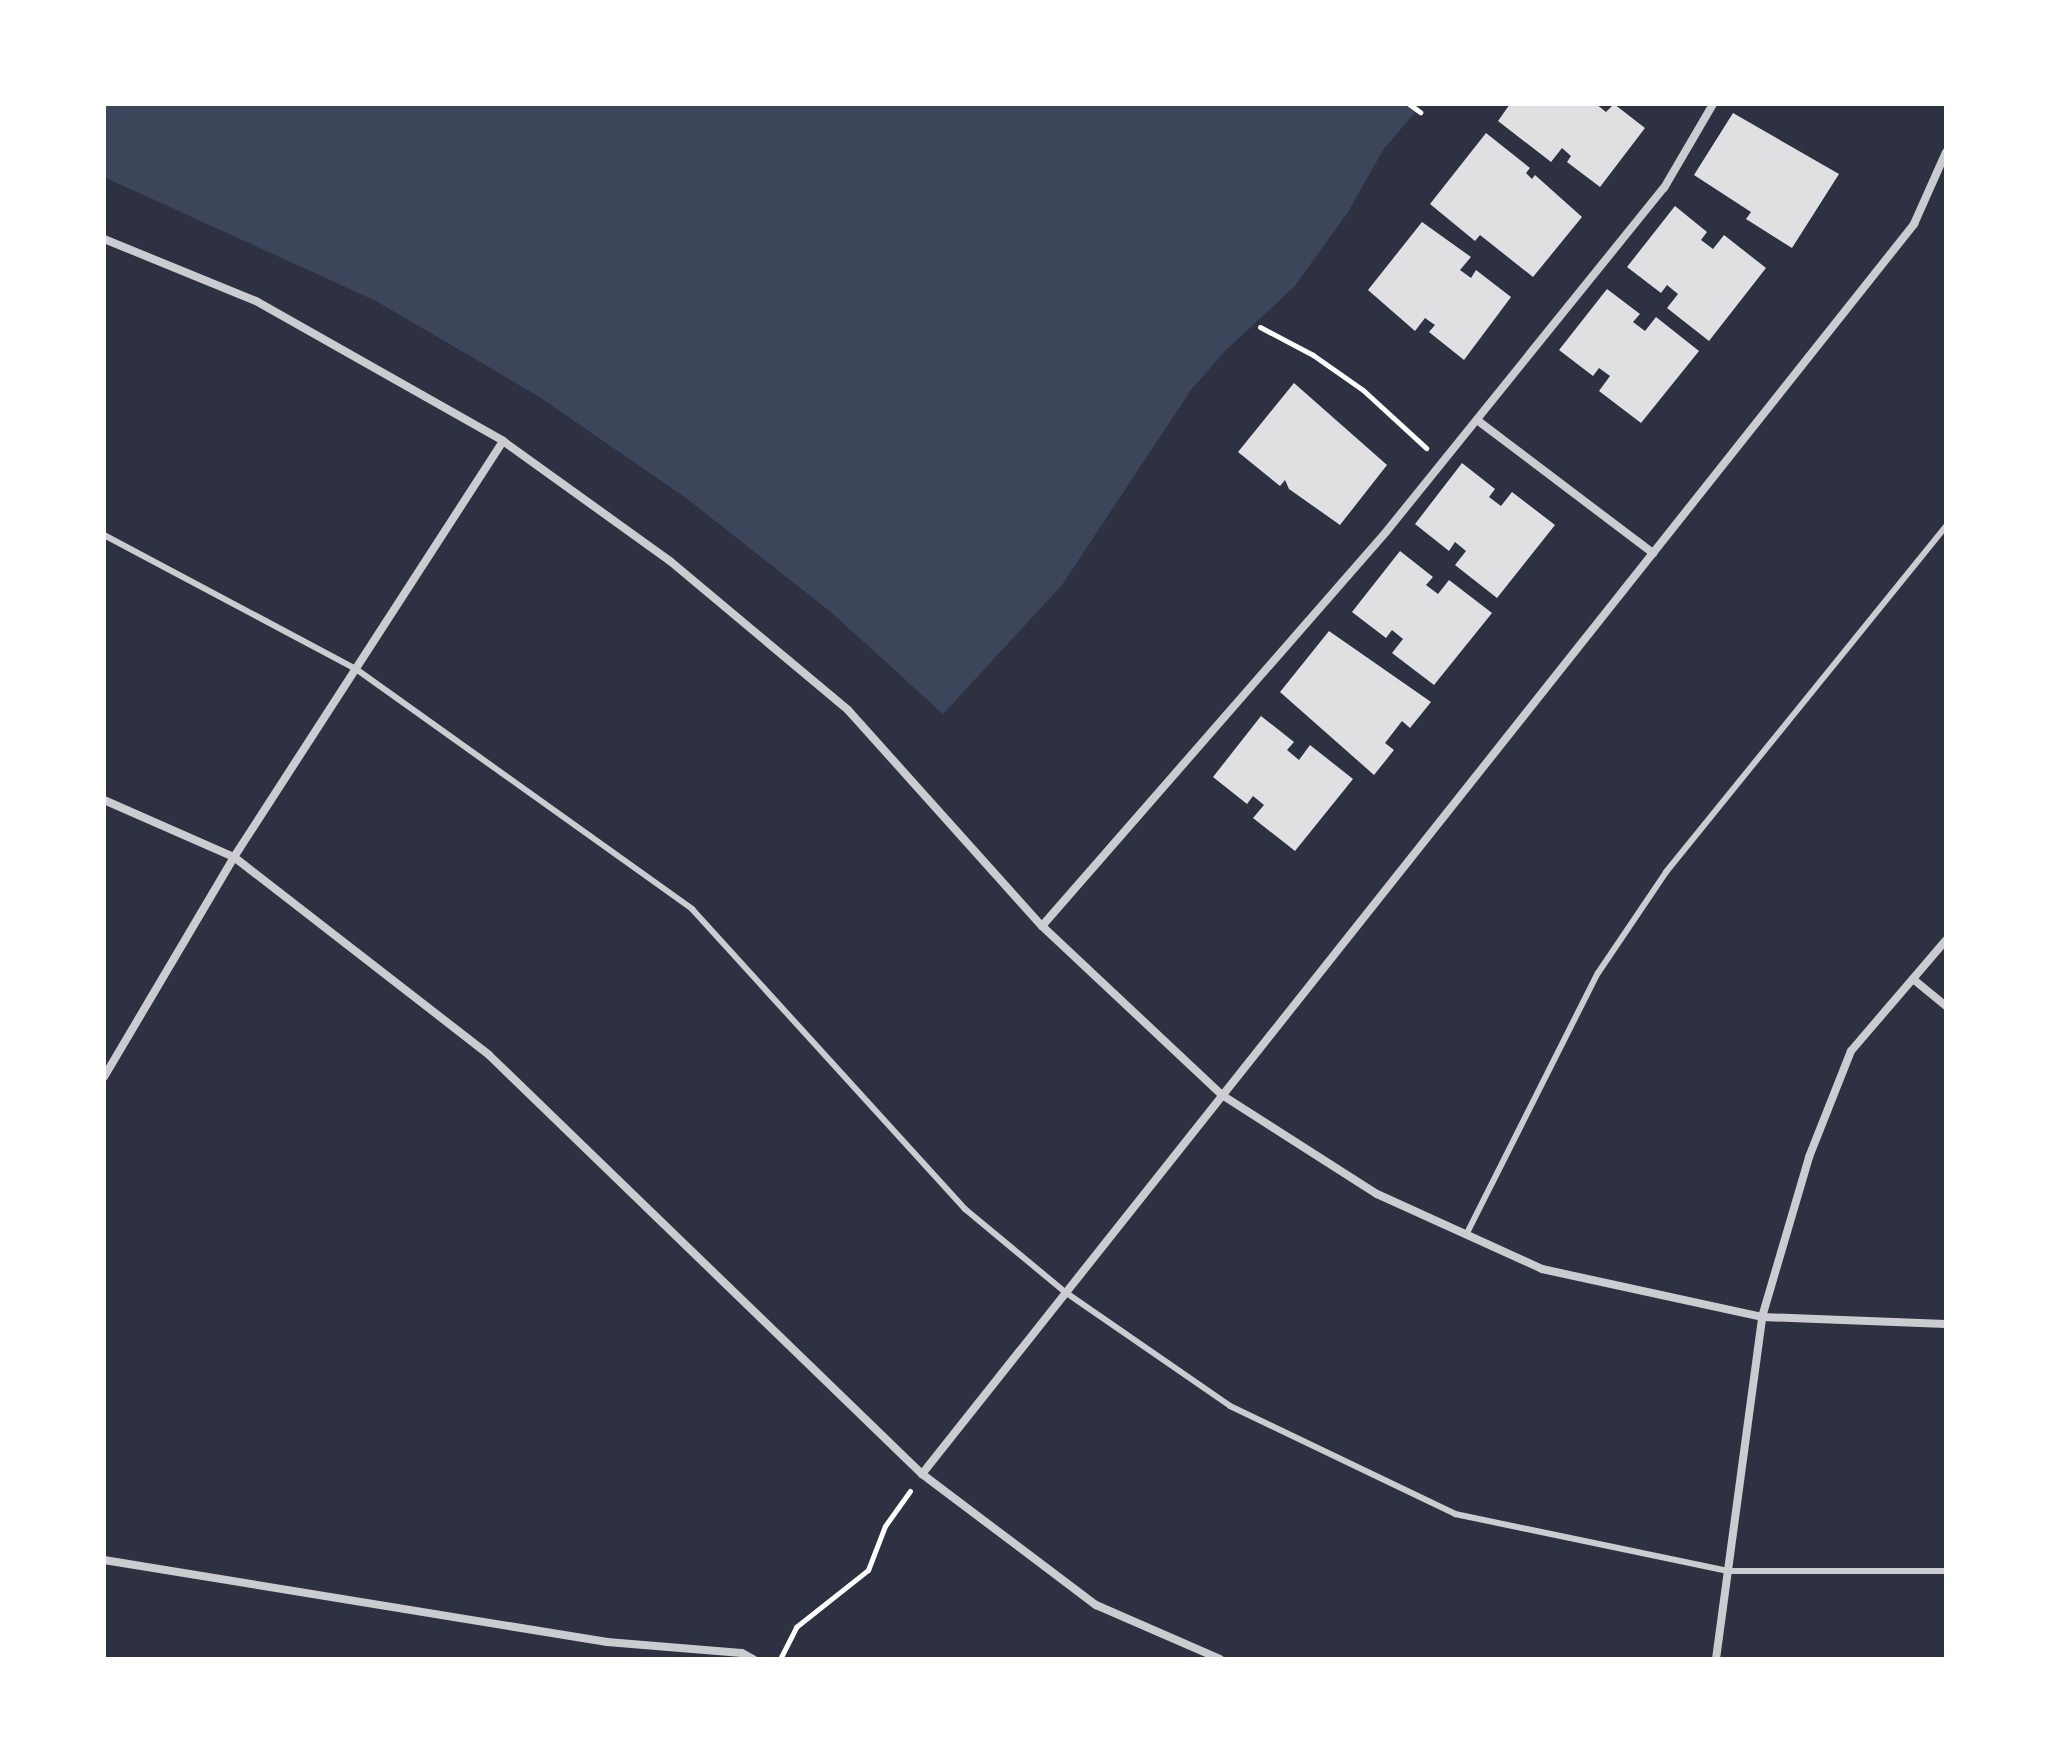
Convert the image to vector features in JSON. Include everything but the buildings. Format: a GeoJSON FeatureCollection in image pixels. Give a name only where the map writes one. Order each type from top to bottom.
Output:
{"type":"FeatureCollection","features":[{"type":"Feature","properties":{"kind":"street"},"geometry":{"type":"LineString","coordinates":[[1042,926],[1442,463],[1664,188],[1713,104]]}},
{"type":"Feature","properties":{"kind":"street"},"geometry":{"type":"LineString","coordinates":[[922,1474],[1914,224],[1946,152]]}},
{"type":"Feature","properties":{"kind":"street"},"geometry":{"type":"LineString","coordinates":[[104,239],[256,301],[503,441],[670,561],[848,710],[1042,926],[1222,1095],[1377,1194],[1542,1269],[1762,1317],[1946,1324]]}},
{"type":"Feature","properties":{"kind":"street"},"geometry":{"type":"LineString","coordinates":[[1477,420],[1653,553]]}},
{"type":"Feature","properties":{"kind":"street"},"geometry":{"type":"LineString","coordinates":[[104,1077],[234,857],[503,441]]}},
{"type":"Feature","properties":{"kind":"street"},"geometry":{"type":"LineString","coordinates":[[104,800],[234,857],[489,1055],[922,1474],[1096,1605],[1220,1659]]}},
{"type":"Feature","properties":{"kind":"street"},"geometry":{"type":"LineString","coordinates":[[1716,1659],[1762,1317],[1809,1157],[1851,1051],[1946,940]]}},
{"type":"Feature","properties":{"kind":"street"},"geometry":{"type":"LineString","coordinates":[[1913,979],[1946,1006]]}},
{"type":"Feature","properties":{"kind":"street"},"geometry":{"type":"LineString","coordinates":[[104,1560],[607,1642],[742,1653],[753,1659]]}},
{"type":"Feature","properties":{"kind":"lane"},"geometry":{"type":"LineString","coordinates":[[1466,1235],[1598,973],[1666,872],[1946,526]]}},
{"type":"Feature","properties":{"kind":"lane"},"geometry":{"type":"LineString","coordinates":[[104,535],[356,669],[692,909],[965,1209],[1065,1292],[1230,1406],[1455,1514],[1728,1571],[1946,1571]]}},
{"type":"Feature","properties":{"kind":"path"},"geometry":{"type":"LineString","coordinates":[[1409,104],[1420,112]]}},
{"type":"Feature","properties":{"kind":"path"},"geometry":{"type":"LineString","coordinates":[[1260,327],[1363,390],[1442,463]]}},
{"type":"Feature","properties":{"kind":"path"},"geometry":{"type":"LineString","coordinates":[[780,1659],[796,1627],[868,1570],[885,1526],[922,1474]]}},
{"type":"Feature","properties":{"kind":"shaded area"},"geometry":{"type":"Polygon","coordinates":[[[104,104],[1422,104],[1383,150],[1348,212],[1294,287],[1225,351],[1191,390],[1062,585],[943,714],[832,613],[686,498],[538,396],[376,301],[104,177],[104,104]]]}}]}
